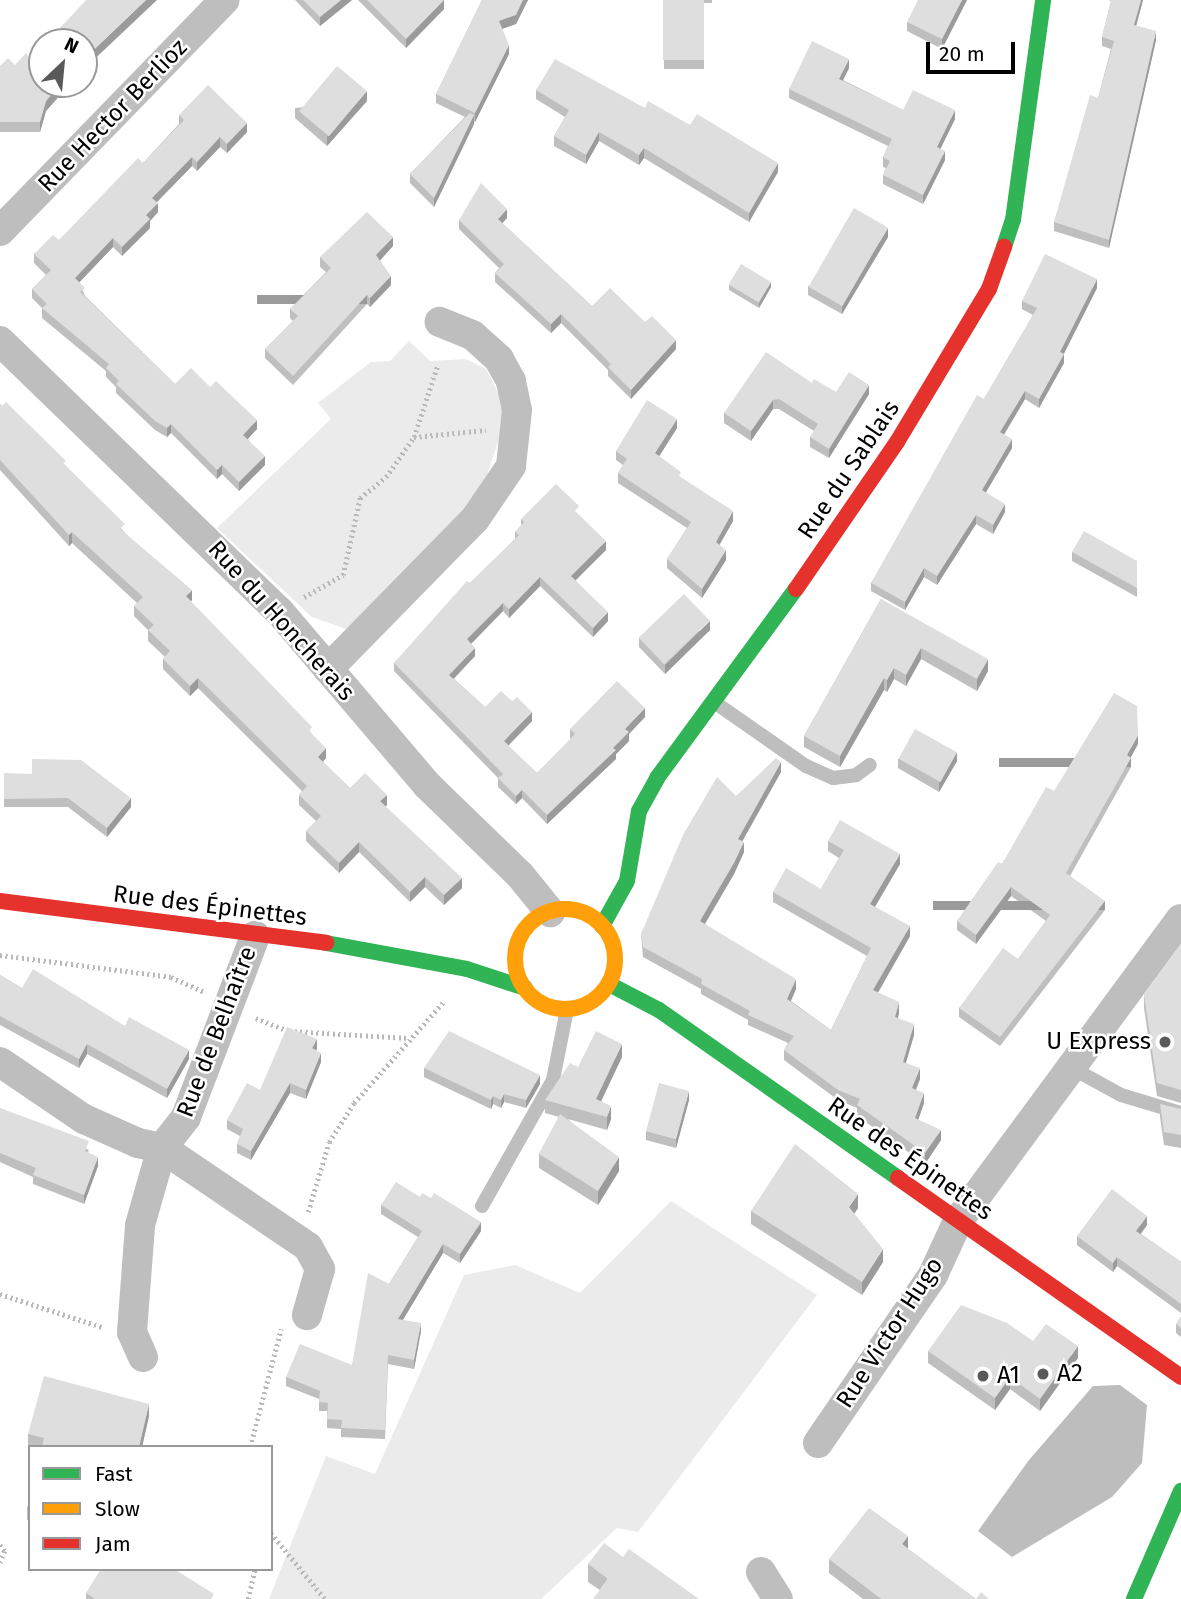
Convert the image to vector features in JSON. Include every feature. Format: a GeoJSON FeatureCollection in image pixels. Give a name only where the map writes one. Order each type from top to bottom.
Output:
{"type":"FeatureCollection","features":[{"type":"Feature","properties":{"kind":"street","name":"Rue Hector Berlioz"},"geometry":{"type":"LineString","coordinates":[[0,231],[225,0]]}},
{"type":"Feature","properties":{"kind":"street","name":"Rue du Sablais"},"geometry":{"type":"LineString","coordinates":[[602,926],[627,881],[639,811],[657,778],[715,703],[897,442],[989,289],[1013,220],[1043,0]]}},
{"type":"Feature","properties":{"kind":"street"},"geometry":{"type":"LineString","coordinates":[[328,669],[498,492],[511,466],[517,426],[511,382],[499,359],[472,335],[440,322]]}},
{"type":"Feature","properties":{"kind":"street","name":"Rue du Honcherais"},"geometry":{"type":"LineString","coordinates":[[0,341],[279,611],[427,785],[520,875],[550,912]]}},
{"type":"Feature","properties":{"kind":"street","name":"Rue des Épinettes"},"geometry":{"type":"LineString","coordinates":[[0,901],[413,958],[467,969],[525,988]]}},
{"type":"Feature","properties":{"kind":"street"},"geometry":{"type":"LineString","coordinates":[[499,941],[524,931],[550,912],[584,913],[602,926],[615,953],[609,984],[591,1001],[567,1009],[543,1003],[525,988],[516,954],[524,931]]}},
{"type":"Feature","properties":{"kind":"street","name":"Rue Victor Hugo"},"geometry":{"type":"LineString","coordinates":[[818,1443],[933,1275],[958,1221],[1181,919]]}},
{"type":"Feature","properties":{"kind":"street","name":"Rue de Belhaître"},"geometry":{"type":"LineString","coordinates":[[162,1148],[186,1117],[255,936]]}},
{"type":"Feature","properties":{"kind":"street","name":"Rue des Épinettes"},"geometry":{"type":"LineString","coordinates":[[413,958],[460,951]]}},
{"type":"Feature","properties":{"kind":"street","name":"Rue des Épinettes"},"geometry":{"type":"LineString","coordinates":[[609,984],[659,1010],[1181,1377]]}},
{"type":"Feature","properties":{"kind":"street"},"geometry":{"type":"LineString","coordinates":[[0,1062],[84,1119],[138,1143],[162,1148],[301,1241],[320,1269],[296,1315]]}},
{"type":"Feature","properties":{"kind":"street"},"geometry":{"type":"LineString","coordinates":[[138,1344],[140,1225],[162,1148]]}},
{"type":"Feature","properties":{"kind":"street"},"geometry":{"type":"LineString","coordinates":[[1134,1599],[1181,1491]]}},
{"type":"Feature","properties":{"kind":"street"},"geometry":{"type":"LineString","coordinates":[[761,1573],[778,1599]]}},
{"type":"Feature","properties":{"kind":"lane"},"geometry":{"type":"LineString","coordinates":[[715,703],[806,766],[833,778],[856,775],[870,765]]}},
{"type":"Feature","properties":{"kind":"lane"},"geometry":{"type":"LineString","coordinates":[[482,1206],[553,1080],[567,1009]]}},
{"type":"Feature","properties":{"kind":"lane"},"geometry":{"type":"LineString","coordinates":[[1070,1067],[1121,1095],[1181,1112]]}},
{"type":"Feature","properties":{"kind":"path"},"geometry":{"type":"LineString","coordinates":[[279,611],[343,575],[360,498],[386,477],[414,437],[437,368]]}},
{"type":"Feature","properties":{"kind":"path"},"geometry":{"type":"LineString","coordinates":[[414,437],[517,426]]}},
{"type":"Feature","properties":{"kind":"path"},"geometry":{"type":"LineString","coordinates":[[301,1241],[329,1142],[355,1103],[400,1049],[463,984],[467,969]]}},
{"type":"Feature","properties":{"kind":"path"},"geometry":{"type":"LineString","coordinates":[[0,1294],[138,1344]]}},
{"type":"Feature","properties":{"kind":"path"},"geometry":{"type":"LineString","coordinates":[[251,1445],[296,1315]]}},
{"type":"Feature","properties":{"kind":"path"},"geometry":{"type":"LineString","coordinates":[[273,1535],[326,1599]]}},
{"type":"Feature","properties":{"kind":"path"},"geometry":{"type":"LineString","coordinates":[[0,1545],[5,1550],[0,1563]]}},
{"type":"Feature","properties":{"kind":"path"},"geometry":{"type":"LineString","coordinates":[[248,1599],[255,1571]]}},
{"type":"Feature","properties":{"kind":"shaded area"},"geometry":{"type":"Polygon","coordinates":[[[409,341],[430,361],[466,359],[486,369],[503,402],[499,439],[487,475],[465,508],[349,630],[312,617],[217,528],[331,419],[318,403],[371,362],[390,361],[409,341]]]}},
{"type":"Feature","properties":{"kind":"shaded area"},"geometry":{"type":"Polygon","coordinates":[[[671,1201],[817,1295],[638,1532],[617,1528],[541,1599],[269,1599],[326,1456],[375,1474],[464,1275],[515,1265],[580,1293],[671,1201]]]}},
{"type":"Feature","properties":{"kind":"shaded area"},"geometry":{"type":"Polygon","coordinates":[[[1120,1385],[1147,1405],[1142,1463],[1112,1497],[1012,1557],[978,1531],[1029,1460],[1093,1386],[1120,1385]]]}},
{"type":"Feature","properties":{"kind":"building"},"geometry":{"type":"Polygon","coordinates":[[[86,0],[146,0],[98,46],[98,28],[60,28],[86,0]]]}},
{"type":"Feature","properties":{"kind":"building"},"geometry":{"type":"Polygon","coordinates":[[[303,0],[341,0],[320,17],[303,0]]]}},
{"type":"Feature","properties":{"kind":"building"},"geometry":{"type":"Polygon","coordinates":[[[367,0],[444,0],[406,39],[367,0]]]}},
{"type":"Feature","properties":{"kind":"building"},"geometry":{"type":"Polygon","coordinates":[[[482,0],[523,0],[516,15],[499,21],[509,45],[475,113],[436,94],[482,0]]]}},
{"type":"Feature","properties":{"kind":"building"},"geometry":{"type":"Polygon","coordinates":[[[663,0],[704,0],[704,60],[663,60],[663,0]]]}},
{"type":"Feature","properties":{"kind":"building"},"geometry":{"type":"Polygon","coordinates":[[[918,0],[962,0],[942,39],[907,22],[918,0]]]}},
{"type":"Feature","properties":{"kind":"building"},"geometry":{"type":"Polygon","coordinates":[[[1111,0],[1141,0],[1134,25],[1156,31],[1109,240],[1054,222],[1090,95],[1098,98],[1114,41],[1102,37],[1111,0]]]}},
{"type":"Feature","properties":{"kind":"building"},"geometry":{"type":"Polygon","coordinates":[[[812,41],[849,59],[839,79],[903,110],[913,90],[955,110],[937,147],[945,151],[923,195],[883,175],[890,161],[883,157],[892,139],[789,89],[812,41]]]}},
{"type":"Feature","properties":{"kind":"building"},"geometry":{"type":"Polygon","coordinates":[[[26,53],[28,98],[49,98],[40,122],[0,122],[0,66],[8,58],[15,65],[26,53]]]}},
{"type":"Feature","properties":{"kind":"building"},"geometry":{"type":"Polygon","coordinates":[[[555,59],[645,108],[648,101],[690,125],[697,114],[778,163],[749,213],[644,148],[639,155],[599,132],[586,155],[554,136],[569,110],[536,90],[555,59]]]}},
{"type":"Feature","properties":{"kind":"building"},"geometry":{"type":"Polygon","coordinates":[[[337,66],[367,91],[329,136],[299,111],[337,66]]]}},
{"type":"Feature","properties":{"kind":"building"},"geometry":{"type":"Polygon","coordinates":[[[208,85],[247,123],[227,144],[220,137],[197,162],[192,157],[152,198],[158,203],[146,215],[150,219],[122,247],[113,238],[75,278],[85,288],[80,292],[175,384],[191,368],[210,387],[216,381],[257,420],[243,435],[265,456],[239,482],[222,465],[217,470],[171,424],[167,428],[155,421],[116,384],[119,381],[106,368],[109,364],[42,308],[47,304],[32,289],[51,270],[34,254],[53,235],[59,240],[138,158],[143,163],[184,120],[179,115],[208,85]]]}},
{"type":"Feature","properties":{"kind":"building"},"geometry":{"type":"Polygon","coordinates":[[[470,113],[474,115],[434,198],[410,174],[470,113]]]}},
{"type":"Feature","properties":{"kind":"building"},"geometry":{"type":"Polygon","coordinates":[[[481,183],[507,209],[498,219],[592,306],[610,288],[645,322],[652,316],[676,340],[631,390],[608,367],[611,364],[561,314],[551,324],[495,273],[504,264],[459,220],[481,183]]]}},
{"type":"Feature","properties":{"kind":"building"},"geometry":{"type":"Polygon","coordinates":[[[854,208],[888,228],[842,306],[808,287],[854,208]]]}},
{"type":"Feature","properties":{"kind":"building"},"geometry":{"type":"Polygon","coordinates":[[[367,212],[393,237],[376,255],[391,276],[370,298],[367,295],[293,376],[265,349],[298,316],[290,309],[331,268],[320,257],[367,212]]]}},
{"type":"Feature","properties":{"kind":"building"},"geometry":{"type":"Polygon","coordinates":[[[1045,254],[1097,279],[1060,352],[1064,354],[1039,399],[1025,391],[1000,432],[1012,439],[982,490],[1005,504],[993,525],[976,515],[937,576],[924,568],[905,602],[871,583],[977,395],[984,399],[1037,308],[1022,301],[1045,254]]]}},
{"type":"Feature","properties":{"kind":"building"},"geometry":{"type":"Polygon","coordinates":[[[741,264],[771,282],[759,303],[729,285],[741,264]]]}},
{"type":"Feature","properties":{"kind":"building"},"geometry":{"type":"Polygon","coordinates":[[[766,352],[812,383],[814,379],[836,392],[849,372],[869,385],[829,449],[810,437],[818,424],[779,399],[773,400],[751,431],[724,413],[766,352]]]}},
{"type":"Feature","properties":{"kind":"building"},"geometry":{"type":"Polygon","coordinates":[[[647,400],[677,419],[655,453],[681,472],[679,476],[733,511],[716,542],[726,550],[702,589],[667,559],[691,522],[618,473],[627,459],[616,451],[647,400]]]}},
{"type":"Feature","properties":{"kind":"building"},"geometry":{"type":"Polygon","coordinates":[[[6,402],[125,524],[120,529],[192,590],[186,596],[312,727],[309,731],[326,748],[318,757],[350,788],[365,773],[387,795],[380,801],[462,878],[444,895],[425,877],[410,892],[359,842],[339,863],[306,831],[321,816],[299,795],[307,786],[198,678],[190,686],[163,659],[170,651],[148,630],[154,625],[134,606],[143,597],[72,532],[69,535],[0,460],[0,404],[2,406],[6,402]]]}},
{"type":"Feature","properties":{"kind":"building"},"geometry":{"type":"Polygon","coordinates":[[[556,484],[579,506],[575,511],[606,541],[571,576],[608,612],[593,628],[540,577],[509,609],[503,603],[467,639],[475,648],[449,675],[485,707],[501,691],[512,701],[517,697],[532,712],[504,741],[537,773],[575,734],[570,729],[617,681],[645,708],[625,729],[629,732],[613,748],[616,750],[547,815],[522,790],[516,796],[498,778],[503,774],[394,663],[467,581],[470,583],[519,535],[515,532],[524,522],[521,519],[556,484]]]}},
{"type":"Feature","properties":{"kind":"building"},"geometry":{"type":"Polygon","coordinates":[[[1084,531],[1137,561],[1137,588],[1072,552],[1084,531]]]}},
{"type":"Feature","properties":{"kind":"building"},"geometry":{"type":"Polygon","coordinates":[[[684,594],[710,621],[664,664],[639,638],[684,594]]]}},
{"type":"Feature","properties":{"kind":"building"},"geometry":{"type":"Polygon","coordinates":[[[881,599],[988,659],[977,679],[921,648],[906,675],[894,668],[887,680],[884,678],[840,756],[804,736],[881,599]]]}},
{"type":"Feature","properties":{"kind":"building"},"geometry":{"type":"Polygon","coordinates":[[[1114,693],[1137,706],[1138,735],[1127,755],[1131,758],[1066,873],[1105,901],[1000,1037],[959,1008],[1003,948],[1018,959],[1050,915],[1011,887],[976,935],[957,921],[998,862],[1002,864],[1046,787],[1054,791],[1114,693]]]}},
{"type":"Feature","properties":{"kind":"building"},"geometry":{"type":"Polygon","coordinates":[[[915,729],[957,752],[940,782],[899,759],[915,729]]]}},
{"type":"Feature","properties":{"kind":"building"},"geometry":{"type":"Polygon","coordinates":[[[776,758],[781,762],[738,839],[744,842],[700,921],[796,979],[787,999],[831,1030],[871,948],[773,892],[786,868],[821,889],[844,850],[828,841],[840,820],[900,854],[870,904],[910,926],[873,990],[899,1002],[895,1017],[914,1024],[903,1062],[920,1068],[912,1088],[924,1093],[915,1118],[941,1130],[925,1153],[857,1105],[860,1099],[838,1090],[784,1050],[794,1036],[748,1015],[750,1011],[701,984],[702,979],[643,947],[641,934],[683,835],[717,777],[736,796],[776,758]]]}},
{"type":"Feature","properties":{"kind":"building"},"geometry":{"type":"Polygon","coordinates":[[[32,759],[81,760],[131,798],[107,828],[68,798],[4,799],[4,773],[32,774],[32,759]]]}},
{"type":"Feature","properties":{"kind":"building","name":"U Express"},"geometry":{"type":"Polygon","coordinates":[[[1180,945],[1181,1090],[1157,1083],[1144,995],[1180,945]]]}},
{"type":"Feature","properties":{"kind":"building"},"geometry":{"type":"Polygon","coordinates":[[[33,969],[125,1026],[129,1017],[189,1050],[167,1089],[87,1044],[79,1059],[0,1016],[0,975],[22,988],[33,969]]]}},
{"type":"Feature","properties":{"kind":"building"},"geometry":{"type":"Polygon","coordinates":[[[287,1027],[317,1039],[312,1048],[321,1053],[306,1090],[290,1083],[251,1151],[237,1144],[243,1129],[227,1120],[247,1083],[260,1090],[287,1027]]]}},
{"type":"Feature","properties":{"kind":"building"},"geometry":{"type":"Polygon","coordinates":[[[449,1031],[540,1075],[526,1100],[504,1094],[501,1100],[493,1096],[491,1100],[424,1068],[449,1031]]]}},
{"type":"Feature","properties":{"kind":"building"},"geometry":{"type":"Polygon","coordinates":[[[596,1031],[622,1044],[596,1099],[611,1106],[607,1117],[545,1100],[570,1063],[578,1067],[596,1031]]]}},
{"type":"Feature","properties":{"kind":"building"},"geometry":{"type":"Polygon","coordinates":[[[659,1083],[689,1091],[676,1139],[646,1131],[659,1083]]]}},
{"type":"Feature","properties":{"kind":"building"},"geometry":{"type":"Polygon","coordinates":[[[1160,1104],[1181,1109],[1181,1135],[1164,1132],[1160,1104]]]}},
{"type":"Feature","properties":{"kind":"building"},"geometry":{"type":"Polygon","coordinates":[[[0,1108],[89,1141],[85,1151],[98,1157],[84,1195],[33,1175],[36,1168],[0,1153],[0,1108]]]}},
{"type":"Feature","properties":{"kind":"building"},"geometry":{"type":"Polygon","coordinates":[[[560,1114],[619,1157],[598,1191],[539,1154],[560,1114]]]}},
{"type":"Feature","properties":{"kind":"building"},"geometry":{"type":"Polygon","coordinates":[[[795,1144],[858,1194],[849,1207],[883,1249],[862,1282],[751,1211],[795,1144]]]}},
{"type":"Feature","properties":{"kind":"building"},"geometry":{"type":"Polygon","coordinates":[[[396,1182],[420,1197],[422,1193],[431,1198],[434,1193],[481,1222],[460,1254],[443,1244],[398,1319],[421,1323],[414,1360],[388,1355],[385,1430],[341,1428],[342,1420],[327,1419],[328,1403],[319,1402],[320,1391],[286,1377],[300,1344],[352,1365],[368,1273],[389,1284],[422,1231],[381,1205],[396,1182]]]}},
{"type":"Feature","properties":{"kind":"building"},"geometry":{"type":"Polygon","coordinates":[[[1112,1189],[1147,1216],[1136,1231],[1181,1262],[1181,1304],[1117,1257],[1113,1263],[1077,1236],[1112,1189]]]}},
{"type":"Feature","properties":{"kind":"building"},"geometry":{"type":"Polygon","coordinates":[[[961,1305],[1007,1323],[1033,1341],[1046,1324],[1078,1346],[1040,1399],[1010,1377],[995,1398],[928,1351],[961,1305]]]}},
{"type":"Feature","properties":{"kind":"building"},"geometry":{"type":"Polygon","coordinates":[[[44,1376],[149,1404],[139,1445],[42,1445],[44,1438],[28,1434],[44,1376]]]}},
{"type":"Feature","properties":{"kind":"building"},"geometry":{"type":"Polygon","coordinates":[[[869,1508],[908,1536],[902,1544],[976,1599],[881,1599],[829,1559],[869,1508]]]}},
{"type":"Feature","properties":{"kind":"building"},"geometry":{"type":"Polygon","coordinates":[[[604,1543],[623,1557],[629,1549],[699,1599],[593,1599],[608,1579],[588,1564],[604,1543]]]}},
{"type":"Feature","properties":{"kind":"building"},"geometry":{"type":"Polygon","coordinates":[[[100,1571],[177,1571],[214,1594],[211,1599],[95,1599],[86,1593],[100,1571]]]}},
{"type":"Feature","properties":{"kind":"building"},"geometry":{"type":"Polygon","coordinates":[[[981,1592],[989,1599],[976,1599],[981,1592]]]}},
{"type":"Feature","properties":{"kind":"traffic: fast"},"geometry":{"type":"LineString","coordinates":[[1004,247],[1013,220],[1043,0]]}},
{"type":"Feature","properties":{"kind":"traffic: fast"},"geometry":{"type":"LineString","coordinates":[[602,926],[627,881],[639,811],[657,778],[796,589]]}},
{"type":"Feature","properties":{"kind":"traffic: fast"},"geometry":{"type":"LineString","coordinates":[[326,943],[467,969],[525,988]]}},
{"type":"Feature","properties":{"kind":"traffic: fast"},"geometry":{"type":"LineString","coordinates":[[609,984],[659,1010],[898,1178]]}},
{"type":"Feature","properties":{"kind":"traffic: fast"},"geometry":{"type":"LineString","coordinates":[[1134,1599],[1181,1491]]}},
{"type":"Feature","properties":{"kind":"traffic: slow"},"geometry":{"type":"LineString","coordinates":[[565,909],[584,913],[600,924],[611,940],[615,959],[611,978],[600,994],[584,1005],[565,1009],[546,1005],[530,994],[519,978],[515,959],[519,940],[530,924],[546,913],[565,909]]}},
{"type":"Feature","properties":{"kind":"traffic: jam"},"geometry":{"type":"LineString","coordinates":[[796,589],[897,442],[989,289],[1004,247]]}},
{"type":"Feature","properties":{"kind":"traffic: jam"},"geometry":{"type":"LineString","coordinates":[[0,901],[326,943]]}},
{"type":"Feature","properties":{"kind":"traffic: jam"},"geometry":{"type":"LineString","coordinates":[[898,1178],[1181,1377]]}},
{"type":"Feature","properties":{"kind":"place","name":"U Express"},"geometry":{"type":"Point","coordinates":[1165,1042]}},
{"type":"Feature","properties":{"kind":"place","name":"A2"},"geometry":{"type":"Point","coordinates":[1043,1374]}},
{"type":"Feature","properties":{"kind":"place","name":"A1"},"geometry":{"type":"Point","coordinates":[983,1376]}}]}
